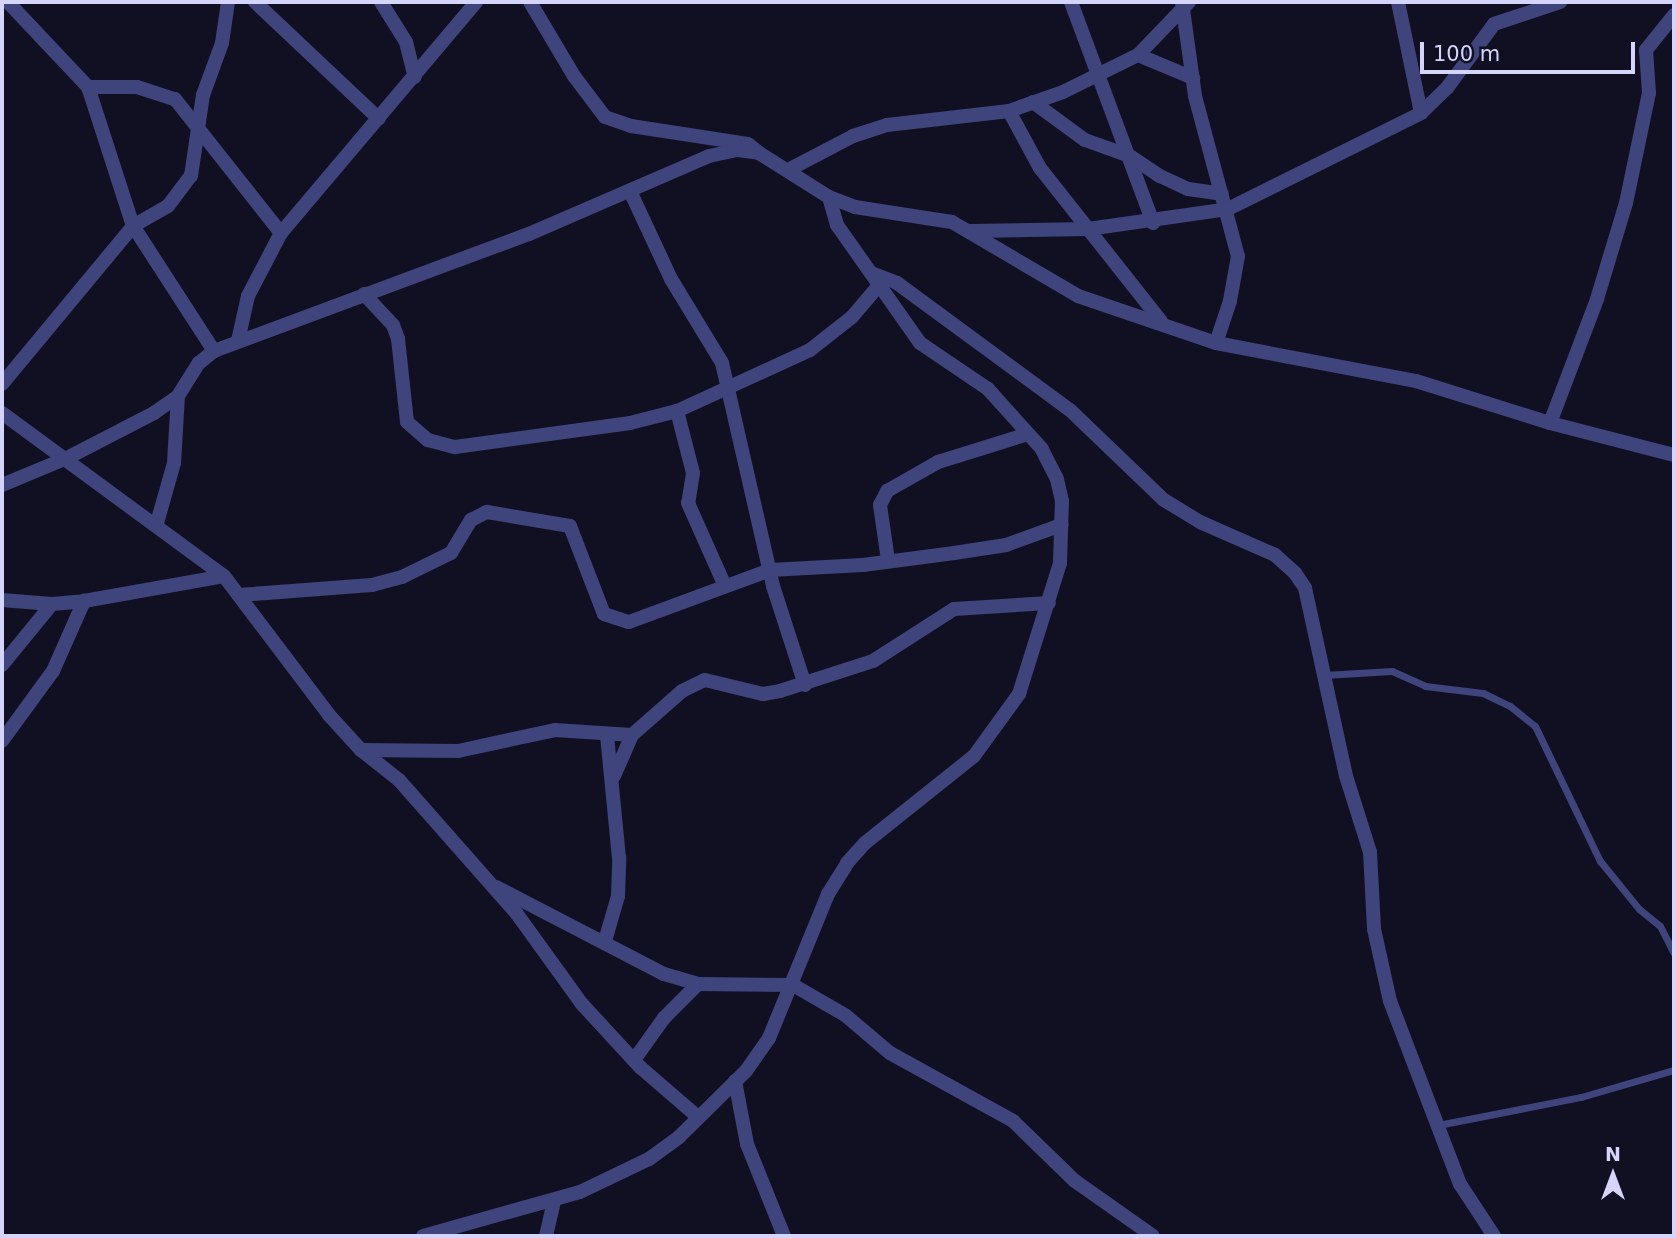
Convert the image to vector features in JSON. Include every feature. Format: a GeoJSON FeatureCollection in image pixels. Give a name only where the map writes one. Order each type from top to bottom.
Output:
{"type":"FeatureCollection","features":[{"type":"Feature","properties":{"kind":"street"},"geometry":{"type":"LineString","coordinates":[[8,2],[88,87],[133,226],[214,351]]}},
{"type":"Feature","properties":{"kind":"street"},"geometry":{"type":"LineString","coordinates":[[2,384],[133,226],[182,193],[195,156],[197,124],[222,43],[228,2]]}},
{"type":"Feature","properties":{"kind":"street"},"geometry":{"type":"LineString","coordinates":[[255,2],[379,119]]}},
{"type":"Feature","properties":{"kind":"street"},"geometry":{"type":"LineString","coordinates":[[382,2],[406,42],[415,77]]}},
{"type":"Feature","properties":{"kind":"street"},"geometry":{"type":"LineString","coordinates":[[238,341],[248,296],[281,233],[476,2]]}},
{"type":"Feature","properties":{"kind":"street"},"geometry":{"type":"LineString","coordinates":[[530,2],[574,76],[606,117],[632,126],[748,144],[829,197],[881,214],[941,220],[971,231],[1078,296],[1161,321],[1216,342],[1416,381],[1550,423],[1674,455]]}},
{"type":"Feature","properties":{"kind":"street"},"geometry":{"type":"LineString","coordinates":[[1071,2],[1153,223]]}},
{"type":"Feature","properties":{"kind":"street"},"geometry":{"type":"LineString","coordinates":[[1398,2],[1422,113]]}},
{"type":"Feature","properties":{"kind":"street"},"geometry":{"type":"LineString","coordinates":[[971,231],[1088,229],[1153,223],[1228,209],[1422,113],[1447,89],[1494,24],[1560,2]]}},
{"type":"Feature","properties":{"kind":"street"},"geometry":{"type":"LineString","coordinates":[[790,169],[853,136],[887,125],[1009,111],[1098,76],[1138,55],[1185,3]]}},
{"type":"Feature","properties":{"kind":"street"},"geometry":{"type":"LineString","coordinates":[[1185,3],[1193,78],[1238,256],[1230,302],[1216,342]]}},
{"type":"Feature","properties":{"kind":"street"},"geometry":{"type":"LineString","coordinates":[[1550,423],[1597,299],[1626,203],[1649,93],[1646,50],[1674,15]]}},
{"type":"Feature","properties":{"kind":"street"},"geometry":{"type":"LineString","coordinates":[[1138,55],[1193,78]]}},
{"type":"Feature","properties":{"kind":"street"},"geometry":{"type":"LineString","coordinates":[[88,87],[157,91],[175,99],[281,233]]}},
{"type":"Feature","properties":{"kind":"street"},"geometry":{"type":"LineString","coordinates":[[1033,102],[1085,140],[1130,156],[1188,189],[1222,194]]}},
{"type":"Feature","properties":{"kind":"street"},"geometry":{"type":"LineString","coordinates":[[1009,111],[1040,168],[1161,321]]}},
{"type":"Feature","properties":{"kind":"street"},"geometry":{"type":"LineString","coordinates":[[2,485],[67,458],[178,396],[199,363],[214,351],[529,234],[709,156],[738,150],[759,153]]}},
{"type":"Feature","properties":{"kind":"street"},"geometry":{"type":"LineString","coordinates":[[630,191],[671,279],[722,363],[770,570],[805,685]]}},
{"type":"Feature","properties":{"kind":"street"},"geometry":{"type":"LineString","coordinates":[[423,1236],[554,1200],[649,1159],[698,1117],[735,1082],[769,1038],[793,985],[828,894],[847,863],[865,843],[974,756],[993,734],[1019,694],[1060,563],[1061,525],[1057,479],[1028,434],[988,389],[920,344],[837,225],[829,197]]}},
{"type":"Feature","properties":{"kind":"street"},"geometry":{"type":"LineString","coordinates":[[364,294],[393,325],[401,359],[404,417],[428,440],[467,447],[630,423],[677,411],[810,350],[852,317],[876,279]]}},
{"type":"Feature","properties":{"kind":"street"},"geometry":{"type":"LineString","coordinates":[[876,279],[897,283],[1070,410],[1164,500],[1200,522],[1275,555],[1295,573],[1305,588],[1346,776],[1370,852],[1380,965],[1460,1184],[1494,1236]]}},
{"type":"Feature","properties":{"kind":"street"},"geometry":{"type":"LineString","coordinates":[[158,523],[174,463],[178,396]]}},
{"type":"Feature","properties":{"kind":"street"},"geometry":{"type":"LineString","coordinates":[[677,411],[693,473],[688,503],[725,586]]}},
{"type":"Feature","properties":{"kind":"street"},"geometry":{"type":"LineString","coordinates":[[2,413],[158,523],[224,576],[361,750],[399,780],[495,887],[582,1004],[634,1060],[698,1117]]}},
{"type":"Feature","properties":{"kind":"street"},"geometry":{"type":"LineString","coordinates":[[888,560],[880,505],[887,491],[938,462],[1028,434]]}},
{"type":"Feature","properties":{"kind":"street"},"geometry":{"type":"LineString","coordinates":[[239,595],[372,585],[401,577],[445,557],[457,545],[471,520],[492,511],[570,526],[598,604],[615,621],[654,615],[770,570],[888,560],[1006,545],[1061,525]]}},
{"type":"Feature","properties":{"kind":"street"},"geometry":{"type":"LineString","coordinates":[[2,600],[51,604],[84,601],[224,576]]}},
{"type":"Feature","properties":{"kind":"street"},"geometry":{"type":"LineString","coordinates":[[2,741],[53,671],[84,601]]}},
{"type":"Feature","properties":{"kind":"street"},"geometry":{"type":"LineString","coordinates":[[361,750],[458,751],[555,730],[607,736],[632,735],[654,720],[682,691],[705,680],[763,694],[805,685],[873,661],[954,609],[1049,603]]}},
{"type":"Feature","properties":{"kind":"street"},"geometry":{"type":"LineString","coordinates":[[2,665],[51,604]]}},
{"type":"Feature","properties":{"kind":"street"},"geometry":{"type":"LineString","coordinates":[[614,776],[632,735]]}},
{"type":"Feature","properties":{"kind":"street"},"geometry":{"type":"LineString","coordinates":[[605,942],[618,896],[614,776],[607,736]]}},
{"type":"Feature","properties":{"kind":"street"},"geometry":{"type":"LineString","coordinates":[[495,887],[664,974],[698,984],[793,985],[845,1015],[890,1053],[973,1103],[1013,1121],[1075,1181],[1153,1236]]}},
{"type":"Feature","properties":{"kind":"street"},"geometry":{"type":"LineString","coordinates":[[634,1060],[664,1018],[698,984]]}},
{"type":"Feature","properties":{"kind":"street"},"geometry":{"type":"LineString","coordinates":[[735,1082],[747,1144],[784,1236]]}},
{"type":"Feature","properties":{"kind":"street"},"geometry":{"type":"LineString","coordinates":[[546,1236],[554,1200]]}},
{"type":"Feature","properties":{"kind":"lane"},"geometry":{"type":"LineString","coordinates":[[1324,674],[1392,671],[1425,686],[1483,693],[1510,706],[1535,726],[1600,861],[1639,909],[1660,926],[1674,953]]}},
{"type":"Feature","properties":{"kind":"lane"},"geometry":{"type":"LineString","coordinates":[[1438,1125],[1581,1097],[1674,1070]]}}]}
